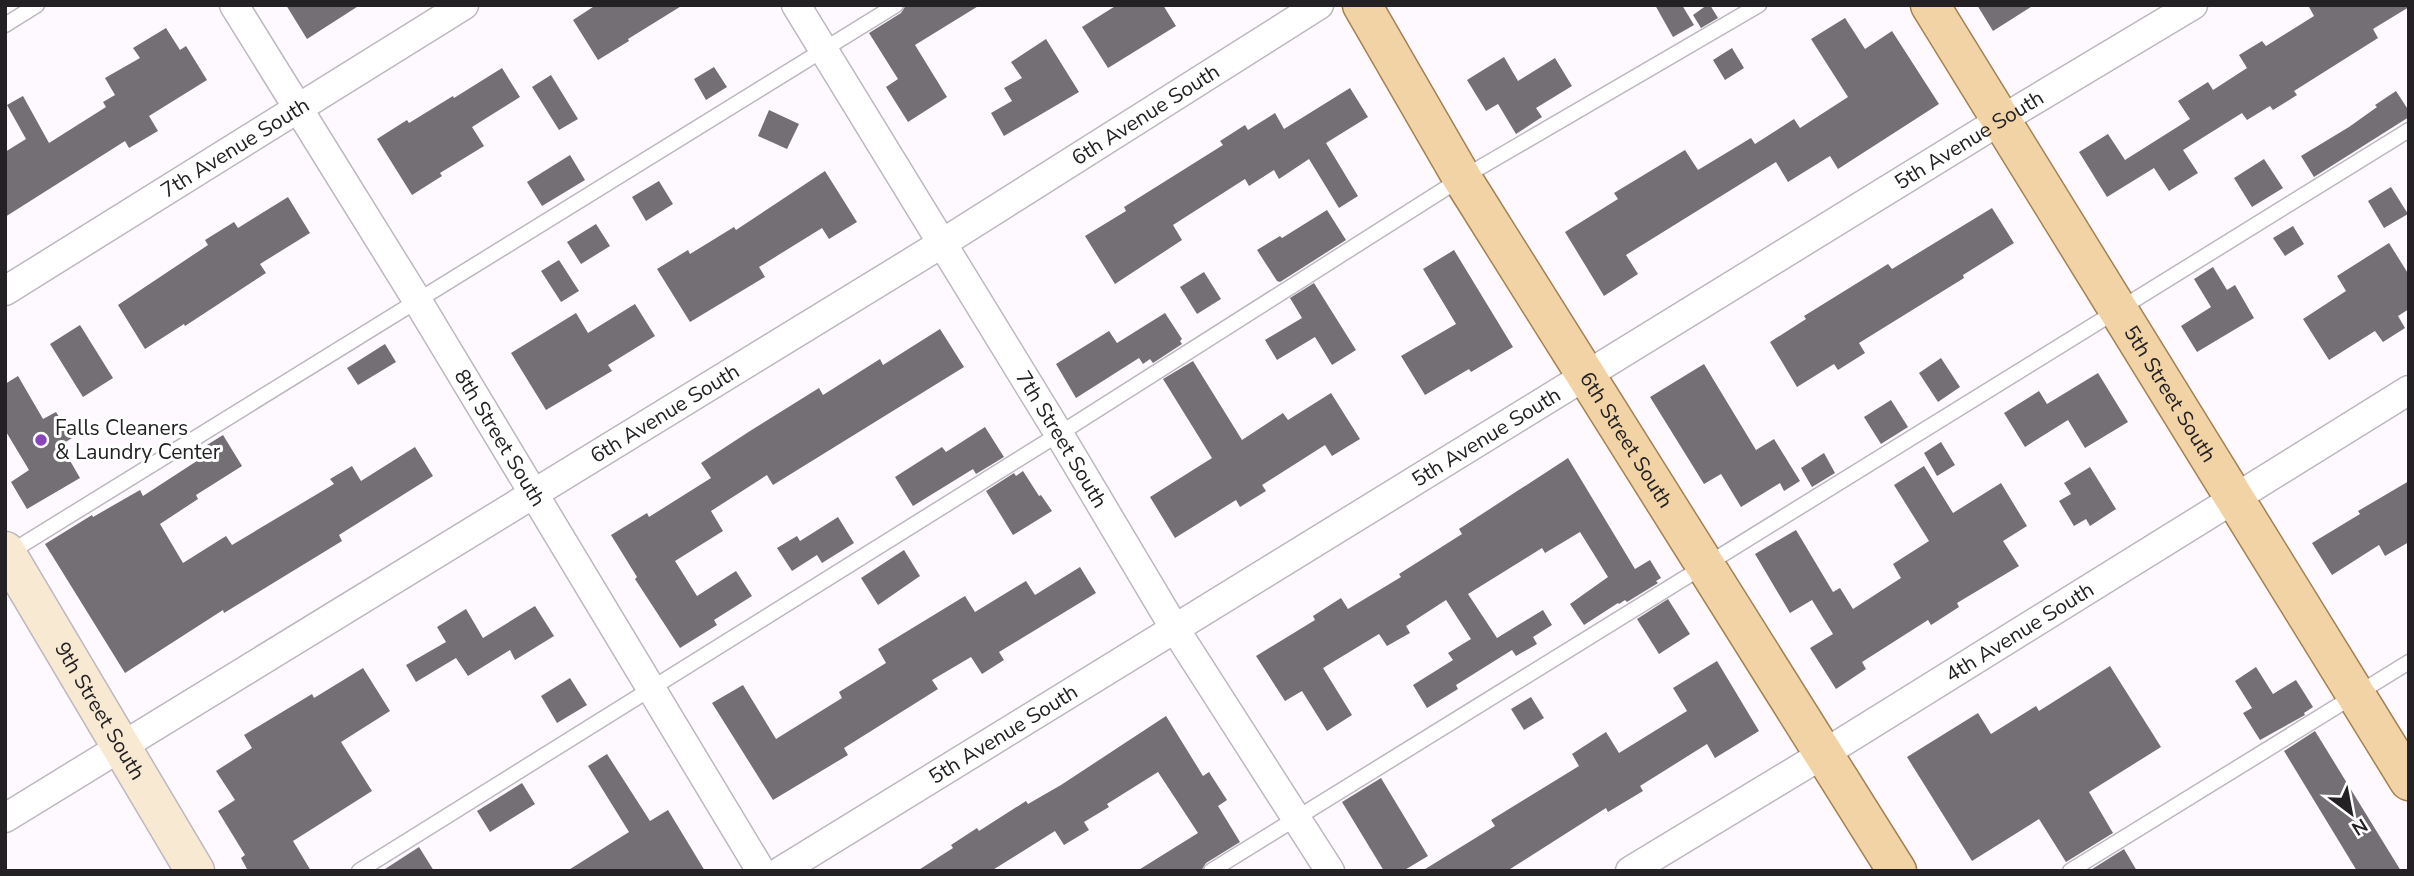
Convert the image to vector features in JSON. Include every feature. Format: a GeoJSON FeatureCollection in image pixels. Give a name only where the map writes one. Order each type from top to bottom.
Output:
{"type":"FeatureCollection","features":[{"type":"Feature","properties":{"kind":"main road","name":"6th Street South"},"geometry":{"type":"LineString","coordinates":[[1362,5],[1462,177],[1897,871]]}},
{"type":"Feature","properties":{"kind":"main road","name":"5th Street South"},"geometry":{"type":"LineString","coordinates":[[1930,5],[2409,781]]}},
{"type":"Feature","properties":{"kind":"main road","name":"9th Street South"},"geometry":{"type":"LineString","coordinates":[[6,554],[195,871]]}},
{"type":"Feature","properties":{"kind":"street","name":"8th Street South"},"geometry":{"type":"LineString","coordinates":[[234,5],[417,300],[761,871]]}},
{"type":"Feature","properties":{"kind":"street","name":"7th Avenue South"},"geometry":{"type":"LineString","coordinates":[[5,291],[464,5]]}},
{"type":"Feature","properties":{"kind":"street","name":"7th Street South"},"geometry":{"type":"LineString","coordinates":[[796,5],[1175,629],[1329,871]]}},
{"type":"Feature","properties":{"kind":"street","name":"6th Avenue South"},"geometry":{"type":"LineString","coordinates":[[5,818],[941,244],[1319,5]]}},
{"type":"Feature","properties":{"kind":"street","name":"5th Avenue South"},"geometry":{"type":"LineString","coordinates":[[782,871],[2001,120],[2193,5]]}},
{"type":"Feature","properties":{"kind":"street","name":"4th Avenue South"},"geometry":{"type":"LineString","coordinates":[[1630,871],[2409,390]]}},
{"type":"Feature","properties":{"kind":"lane"},"geometry":{"type":"LineString","coordinates":[[5,25],[37,5]]}},
{"type":"Feature","properties":{"kind":"lane"},"geometry":{"type":"LineString","coordinates":[[6,554],[896,5]]}},
{"type":"Feature","properties":{"kind":"lane"},"geometry":{"type":"LineString","coordinates":[[359,871],[1059,434],[1462,177],[1759,5]]}},
{"type":"Feature","properties":{"kind":"lane"},"geometry":{"type":"LineString","coordinates":[[1211,871],[1706,566],[2116,308],[2409,130]]}},
{"type":"Feature","properties":{"kind":"lane"},"geometry":{"type":"LineString","coordinates":[[2070,871],[2409,662]]}},
{"type":"Feature","properties":{"kind":"building"},"geometry":{"type":"Polygon","coordinates":[[[286,5],[360,5],[307,39],[286,5]]]}},
{"type":"Feature","properties":{"kind":"building"},"geometry":{"type":"Polygon","coordinates":[[[596,5],[683,5],[598,60],[573,20],[596,5]]]}},
{"type":"Feature","properties":{"kind":"building"},"geometry":{"type":"Polygon","coordinates":[[[906,5],[980,5],[915,45],[947,97],[908,122],[886,87],[898,79],[869,33],[901,13],[906,5]]]}},
{"type":"Feature","properties":{"kind":"building"},"geometry":{"type":"Polygon","coordinates":[[[1117,5],[1163,5],[1176,26],[1108,68],[1082,27],[1117,5]]]}},
{"type":"Feature","properties":{"kind":"building"},"geometry":{"type":"Polygon","coordinates":[[[1655,5],[1682,5],[1694,25],[1673,37],[1655,5]]]}},
{"type":"Feature","properties":{"kind":"building"},"geometry":{"type":"Polygon","coordinates":[[[1710,5],[1718,18],[1701,28],[1693,15],[1710,5]]]}},
{"type":"Feature","properties":{"kind":"building"},"geometry":{"type":"Polygon","coordinates":[[[1977,5],[2034,5],[1993,31],[1977,5]]]}},
{"type":"Feature","properties":{"kind":"building"},"geometry":{"type":"Polygon","coordinates":[[[2308,5],[2409,7],[2373,29],[2378,38],[2294,91],[2297,95],[2273,110],[2270,106],[2247,120],[2242,113],[2183,150],[2198,173],[2169,191],[2154,168],[2107,197],[2079,152],[2108,134],[2125,160],[2190,119],[2178,101],[2208,82],[2213,90],[2247,68],[2239,55],[2262,41],[2266,46],[2314,16],[2308,5]]]}},
{"type":"Feature","properties":{"kind":"building"},"geometry":{"type":"Polygon","coordinates":[[[1845,18],[1865,49],[1892,31],[1939,104],[1838,169],[1830,156],[1788,182],[1776,162],[1626,255],[1638,274],[1604,296],[1565,232],[1618,199],[1614,193],[1685,150],[1698,170],[1751,138],[1755,144],[1794,119],[1800,128],[1848,97],[1811,39],[1845,18]]]}},
{"type":"Feature","properties":{"kind":"building"},"geometry":{"type":"Polygon","coordinates":[[[166,28],[180,50],[186,46],[207,80],[149,116],[158,131],[129,148],[125,141],[5,217],[5,152],[26,139],[7,105],[23,96],[49,143],[106,107],[103,102],[115,95],[105,78],[140,58],[133,48],[166,28]]]}},
{"type":"Feature","properties":{"kind":"building"},"geometry":{"type":"Polygon","coordinates":[[[1046,39],[1079,92],[1004,136],[991,113],[1012,101],[1004,88],[1022,78],[1011,62],[1046,39]]]}},
{"type":"Feature","properties":{"kind":"building"},"geometry":{"type":"Polygon","coordinates":[[[1732,48],[1744,68],[1725,80],[1713,60],[1732,48]]]}},
{"type":"Feature","properties":{"kind":"building"},"geometry":{"type":"Polygon","coordinates":[[[1504,57],[1518,81],[1555,58],[1572,86],[1536,108],[1542,117],[1516,134],[1498,104],[1486,111],[1467,80],[1504,57]]]}},
{"type":"Feature","properties":{"kind":"building"},"geometry":{"type":"Polygon","coordinates":[[[714,67],[727,87],[706,100],[694,79],[714,67]]]}},
{"type":"Feature","properties":{"kind":"building"},"geometry":{"type":"Polygon","coordinates":[[[502,68],[520,97],[472,127],[484,146],[440,173],[442,176],[412,195],[377,139],[407,120],[409,123],[453,96],[454,98],[502,68]]]}},
{"type":"Feature","properties":{"kind":"building"},"geometry":{"type":"Polygon","coordinates":[[[551,75],[578,119],[559,130],[532,87],[551,75]]]}},
{"type":"Feature","properties":{"kind":"building"},"geometry":{"type":"Polygon","coordinates":[[[1350,88],[1368,117],[1326,143],[1358,196],[1339,208],[1309,159],[1279,179],[1274,170],[1249,186],[1245,179],[1173,225],[1182,240],[1115,284],[1085,236],[1126,211],[1124,207],[1223,145],[1220,141],[1245,125],[1248,130],[1275,113],[1284,129],[1350,88]]]}},
{"type":"Feature","properties":{"kind":"building"},"geometry":{"type":"Polygon","coordinates":[[[2396,91],[2409,111],[2409,117],[2314,177],[2301,156],[2349,127],[2396,91]]]}},
{"type":"Feature","properties":{"kind":"building"},"geometry":{"type":"Polygon","coordinates":[[[769,110],[799,124],[787,149],[758,136],[769,110]]]}},
{"type":"Feature","properties":{"kind":"building"},"geometry":{"type":"Polygon","coordinates":[[[570,155],[585,180],[542,206],[527,182],[570,155]]]}},
{"type":"Feature","properties":{"kind":"building"},"geometry":{"type":"Polygon","coordinates":[[[2264,159],[2283,188],[2252,207],[2234,178],[2264,159]]]}},
{"type":"Feature","properties":{"kind":"building"},"geometry":{"type":"Polygon","coordinates":[[[825,171],[857,222],[829,239],[822,228],[759,267],[765,277],[690,322],[657,269],[688,250],[690,254],[734,227],[736,230],[825,171]]]}},
{"type":"Feature","properties":{"kind":"building"},"geometry":{"type":"Polygon","coordinates":[[[659,181],[673,204],[646,221],[632,197],[659,181]]]}},
{"type":"Feature","properties":{"kind":"building"},"geometry":{"type":"Polygon","coordinates":[[[2391,187],[2408,214],[2384,228],[2368,201],[2391,187]]]}},
{"type":"Feature","properties":{"kind":"building"},"geometry":{"type":"Polygon","coordinates":[[[288,197],[310,233],[260,264],[266,273],[145,349],[118,305],[208,245],[205,240],[234,222],[238,228],[288,197]]]}},
{"type":"Feature","properties":{"kind":"building"},"geometry":{"type":"Polygon","coordinates":[[[1992,208],[2014,243],[1963,275],[1964,278],[1859,343],[1865,353],[1838,370],[1834,364],[1797,387],[1770,342],[1806,319],[1804,316],[1888,264],[1892,269],[1992,208]]]}},
{"type":"Feature","properties":{"kind":"building"},"geometry":{"type":"Polygon","coordinates":[[[1327,210],[1346,240],[1280,282],[1277,281],[1257,250],[1327,210]]]}},
{"type":"Feature","properties":{"kind":"building"},"geometry":{"type":"Polygon","coordinates":[[[596,224],[610,246],[581,264],[567,242],[596,224]]]}},
{"type":"Feature","properties":{"kind":"building"},"geometry":{"type":"Polygon","coordinates":[[[2293,226],[2304,244],[2285,256],[2273,238],[2293,226]]]}},
{"type":"Feature","properties":{"kind":"building"},"geometry":{"type":"Polygon","coordinates":[[[2389,243],[2409,275],[2409,309],[2398,316],[2405,328],[2383,342],[2375,331],[2329,360],[2303,319],[2346,291],[2337,276],[2389,243]]]}},
{"type":"Feature","properties":{"kind":"building"},"geometry":{"type":"Polygon","coordinates":[[[1454,250],[1513,347],[1425,395],[1401,356],[1456,324],[1423,269],[1454,250]]]}},
{"type":"Feature","properties":{"kind":"building"},"geometry":{"type":"Polygon","coordinates":[[[559,260],[579,291],[561,302],[541,271],[559,260]]]}},
{"type":"Feature","properties":{"kind":"building"},"geometry":{"type":"Polygon","coordinates":[[[2213,267],[2227,290],[2235,285],[2254,318],[2197,352],[2181,326],[2211,307],[2194,279],[2213,267]]]}},
{"type":"Feature","properties":{"kind":"building"},"geometry":{"type":"Polygon","coordinates":[[[1204,272],[1221,299],[1197,314],[1180,287],[1204,272]]]}},
{"type":"Feature","properties":{"kind":"building"},"geometry":{"type":"Polygon","coordinates":[[[1314,283],[1356,350],[1332,365],[1315,337],[1277,360],[1265,340],[1302,318],[1290,298],[1314,283]]]}},
{"type":"Feature","properties":{"kind":"building"},"geometry":{"type":"Polygon","coordinates":[[[635,304],[655,336],[608,365],[612,371],[546,410],[511,353],[576,313],[588,333],[635,304]]]}},
{"type":"Feature","properties":{"kind":"building"},"geometry":{"type":"Polygon","coordinates":[[[1165,313],[1182,339],[1182,344],[1153,363],[1150,359],[1143,364],[1139,358],[1076,398],[1056,364],[1109,331],[1117,343],[1165,313]]]}},
{"type":"Feature","properties":{"kind":"building"},"geometry":{"type":"Polygon","coordinates":[[[80,325],[113,378],[83,397],[50,344],[80,325]]]}},
{"type":"Feature","properties":{"kind":"building"},"geometry":{"type":"Polygon","coordinates":[[[940,329],[964,367],[773,485],[767,475],[711,511],[723,531],[675,561],[697,596],[736,571],[752,596],[714,620],[717,625],[680,648],[635,579],[637,577],[611,535],[647,513],[649,517],[711,478],[701,463],[750,431],[819,388],[823,395],[880,359],[883,365],[940,329]]]}},
{"type":"Feature","properties":{"kind":"building"},"geometry":{"type":"Polygon","coordinates":[[[385,344],[396,362],[358,385],[347,368],[385,344]]]}},
{"type":"Feature","properties":{"kind":"building"},"geometry":{"type":"Polygon","coordinates":[[[1941,358],[1960,387],[1938,402],[1919,373],[1941,358]]]}},
{"type":"Feature","properties":{"kind":"building"},"geometry":{"type":"Polygon","coordinates":[[[1193,361],[1242,440],[1283,413],[1288,420],[1331,393],[1360,439],[1332,456],[1325,445],[1262,485],[1266,491],[1240,507],[1236,500],[1175,538],[1150,497],[1212,458],[1163,379],[1193,361]]]}},
{"type":"Feature","properties":{"kind":"building"},"geometry":{"type":"Polygon","coordinates":[[[1704,364],[1756,450],[1774,439],[1800,481],[1784,491],[1780,483],[1741,507],[1721,474],[1704,484],[1650,397],[1704,364]]]}},
{"type":"Feature","properties":{"kind":"building"},"geometry":{"type":"Polygon","coordinates":[[[2098,373],[2128,422],[2085,448],[2068,420],[2025,447],[2004,413],[2039,391],[2047,404],[2098,373]]]}},
{"type":"Feature","properties":{"kind":"building"},"geometry":{"type":"Polygon","coordinates":[[[18,376],[43,419],[56,412],[72,438],[61,445],[80,478],[27,509],[11,482],[29,470],[5,430],[5,384],[18,376]]]}},
{"type":"Feature","properties":{"kind":"building"},"geometry":{"type":"Polygon","coordinates":[[[1891,400],[1908,427],[1881,444],[1864,417],[1891,400]]]}},
{"type":"Feature","properties":{"kind":"building"},"geometry":{"type":"Polygon","coordinates":[[[985,427],[1004,457],[976,474],[973,469],[913,506],[895,477],[942,447],[946,452],[985,427]]]}},
{"type":"Feature","properties":{"kind":"building"},"geometry":{"type":"Polygon","coordinates":[[[223,435],[242,466],[196,495],[198,499],[160,524],[183,563],[226,536],[232,545],[334,484],[330,479],[352,466],[361,481],[415,447],[433,476],[339,535],[342,541],[224,613],[223,610],[125,673],[45,544],[140,490],[143,496],[203,457],[199,450],[223,435]]]}},
{"type":"Feature","properties":{"kind":"building"},"geometry":{"type":"Polygon","coordinates":[[[1941,442],[1955,465],[1937,476],[1924,453],[1941,442]]]}},
{"type":"Feature","properties":{"kind":"building"},"geometry":{"type":"Polygon","coordinates":[[[1824,453],[1835,473],[1812,487],[1801,468],[1824,453]]]}},
{"type":"Feature","properties":{"kind":"building"},"geometry":{"type":"Polygon","coordinates":[[[1568,458],[1635,569],[1650,560],[1661,578],[1656,581],[1658,583],[1627,602],[1625,600],[1618,603],[1584,625],[1570,604],[1608,577],[1580,532],[1545,553],[1542,548],[1468,594],[1497,638],[1543,610],[1552,625],[1533,637],[1537,644],[1516,656],[1512,650],[1456,685],[1458,689],[1427,708],[1413,685],[1453,660],[1448,653],[1471,639],[1446,600],[1406,626],[1410,633],[1387,646],[1379,634],[1323,668],[1352,715],[1327,731],[1302,691],[1285,701],[1256,656],[1315,620],[1313,616],[1341,598],[1348,609],[1401,577],[1399,574],[1462,534],[1459,529],[1568,458]]]}},
{"type":"Feature","properties":{"kind":"building"},"geometry":{"type":"Polygon","coordinates":[[[1924,466],[1953,513],[2001,483],[2027,526],[2003,541],[2019,566],[1957,603],[1959,607],[1931,625],[1928,620],[1862,662],[1866,669],[1836,689],[1810,648],[1833,634],[1812,600],[1790,613],[1755,554],[1796,530],[1833,592],[1840,588],[1853,609],[1901,578],[1893,564],[1929,541],[1894,485],[1924,466]]]}},
{"type":"Feature","properties":{"kind":"building"},"geometry":{"type":"Polygon","coordinates":[[[2090,467],[2116,509],[2090,526],[2086,519],[2074,526],[2059,501],[2071,494],[2064,483],[2090,467]]]}},
{"type":"Feature","properties":{"kind":"building"},"geometry":{"type":"Polygon","coordinates":[[[1023,471],[1052,511],[1013,535],[986,491],[1014,473],[1016,476],[1023,471]]]}},
{"type":"Feature","properties":{"kind":"building"},"geometry":{"type":"Polygon","coordinates":[[[2409,481],[2409,542],[2385,556],[2379,545],[2332,575],[2312,543],[2360,514],[2358,511],[2409,481]]]}},
{"type":"Feature","properties":{"kind":"building"},"geometry":{"type":"Polygon","coordinates":[[[838,517],[854,543],[822,563],[817,555],[792,571],[777,548],[797,536],[800,541],[838,517]]]}},
{"type":"Feature","properties":{"kind":"building"},"geometry":{"type":"Polygon","coordinates":[[[904,550],[920,576],[878,605],[861,578],[904,550]]]}},
{"type":"Feature","properties":{"kind":"building"},"geometry":{"type":"Polygon","coordinates":[[[1080,567],[1096,593],[999,652],[1004,660],[982,674],[971,657],[932,680],[938,689],[844,748],[848,755],[773,800],[712,703],[743,685],[776,739],[842,698],[839,692],[886,663],[878,649],[965,596],[975,612],[1026,581],[1035,595],[1080,567]]]}},
{"type":"Feature","properties":{"kind":"building"},"geometry":{"type":"Polygon","coordinates":[[[1668,599],[1690,634],[1659,654],[1637,619],[1668,599]]]}},
{"type":"Feature","properties":{"kind":"building"},"geometry":{"type":"Polygon","coordinates":[[[535,606],[554,636],[515,660],[510,650],[468,676],[456,658],[416,682],[406,665],[446,642],[437,627],[466,609],[483,638],[535,606]]]}},
{"type":"Feature","properties":{"kind":"building"},"geometry":{"type":"Polygon","coordinates":[[[1717,661],[1759,731],[1715,758],[1707,744],[1640,786],[1643,791],[1608,812],[1606,808],[1507,871],[1422,871],[1495,826],[1491,820],[1579,766],[1572,754],[1606,732],[1619,753],[1687,711],[1673,688],[1717,661]]]}},
{"type":"Feature","properties":{"kind":"building"},"geometry":{"type":"Polygon","coordinates":[[[2110,666],[2161,747],[2089,792],[2113,833],[2066,862],[2039,819],[1972,861],[1907,757],[1978,713],[1991,734],[2036,706],[2039,711],[2110,666]]]}},
{"type":"Feature","properties":{"kind":"building"},"geometry":{"type":"Polygon","coordinates":[[[2256,667],[2273,694],[2296,680],[2313,707],[2304,713],[2305,715],[2260,740],[2243,713],[2252,708],[2235,681],[2256,667]]]}},
{"type":"Feature","properties":{"kind":"building"},"geometry":{"type":"Polygon","coordinates":[[[363,668],[390,711],[341,742],[372,791],[293,841],[311,871],[248,871],[241,858],[245,855],[218,811],[235,800],[216,771],[252,748],[244,735],[312,694],[314,698],[363,668]]]}},
{"type":"Feature","properties":{"kind":"building"},"geometry":{"type":"Polygon","coordinates":[[[570,678],[587,705],[557,723],[541,696],[570,678]]]}},
{"type":"Feature","properties":{"kind":"building"},"geometry":{"type":"Polygon","coordinates":[[[1531,697],[1544,718],[1524,730],[1511,709],[1531,697]]]}},
{"type":"Feature","properties":{"kind":"building"},"geometry":{"type":"Polygon","coordinates":[[[1166,716],[1203,776],[1209,772],[1227,800],[1218,806],[1240,842],[1206,863],[1201,871],[1137,871],[1198,833],[1158,772],[1107,804],[1109,807],[1084,822],[1089,830],[1064,845],[1055,831],[991,871],[917,871],[953,848],[951,845],[977,828],[979,831],[1026,801],[1028,804],[1061,785],[1166,716]]]}},
{"type":"Feature","properties":{"kind":"building"},"geometry":{"type":"Polygon","coordinates":[[[2315,731],[2401,871],[2357,871],[2284,751],[2315,731]]]}},
{"type":"Feature","properties":{"kind":"building"},"geometry":{"type":"Polygon","coordinates":[[[607,754],[650,821],[668,810],[705,871],[567,871],[629,832],[588,766],[607,754]]]}},
{"type":"Feature","properties":{"kind":"building"},"geometry":{"type":"Polygon","coordinates":[[[1381,778],[1428,856],[1403,871],[1384,871],[1342,802],[1381,778]]]}},
{"type":"Feature","properties":{"kind":"building"},"geometry":{"type":"Polygon","coordinates":[[[522,783],[535,804],[490,832],[477,811],[522,783]]]}},
{"type":"Feature","properties":{"kind":"building"},"geometry":{"type":"Polygon","coordinates":[[[419,847],[434,871],[382,871],[419,847]]]}},
{"type":"Feature","properties":{"kind":"building"},"geometry":{"type":"Polygon","coordinates":[[[2124,849],[2137,871],[2089,871],[2124,849]]]}},
{"type":"Feature","properties":{"kind":"place","name":"Falls Cleaners & Laundry Center"},"geometry":{"type":"Point","coordinates":[41,440]}}]}
